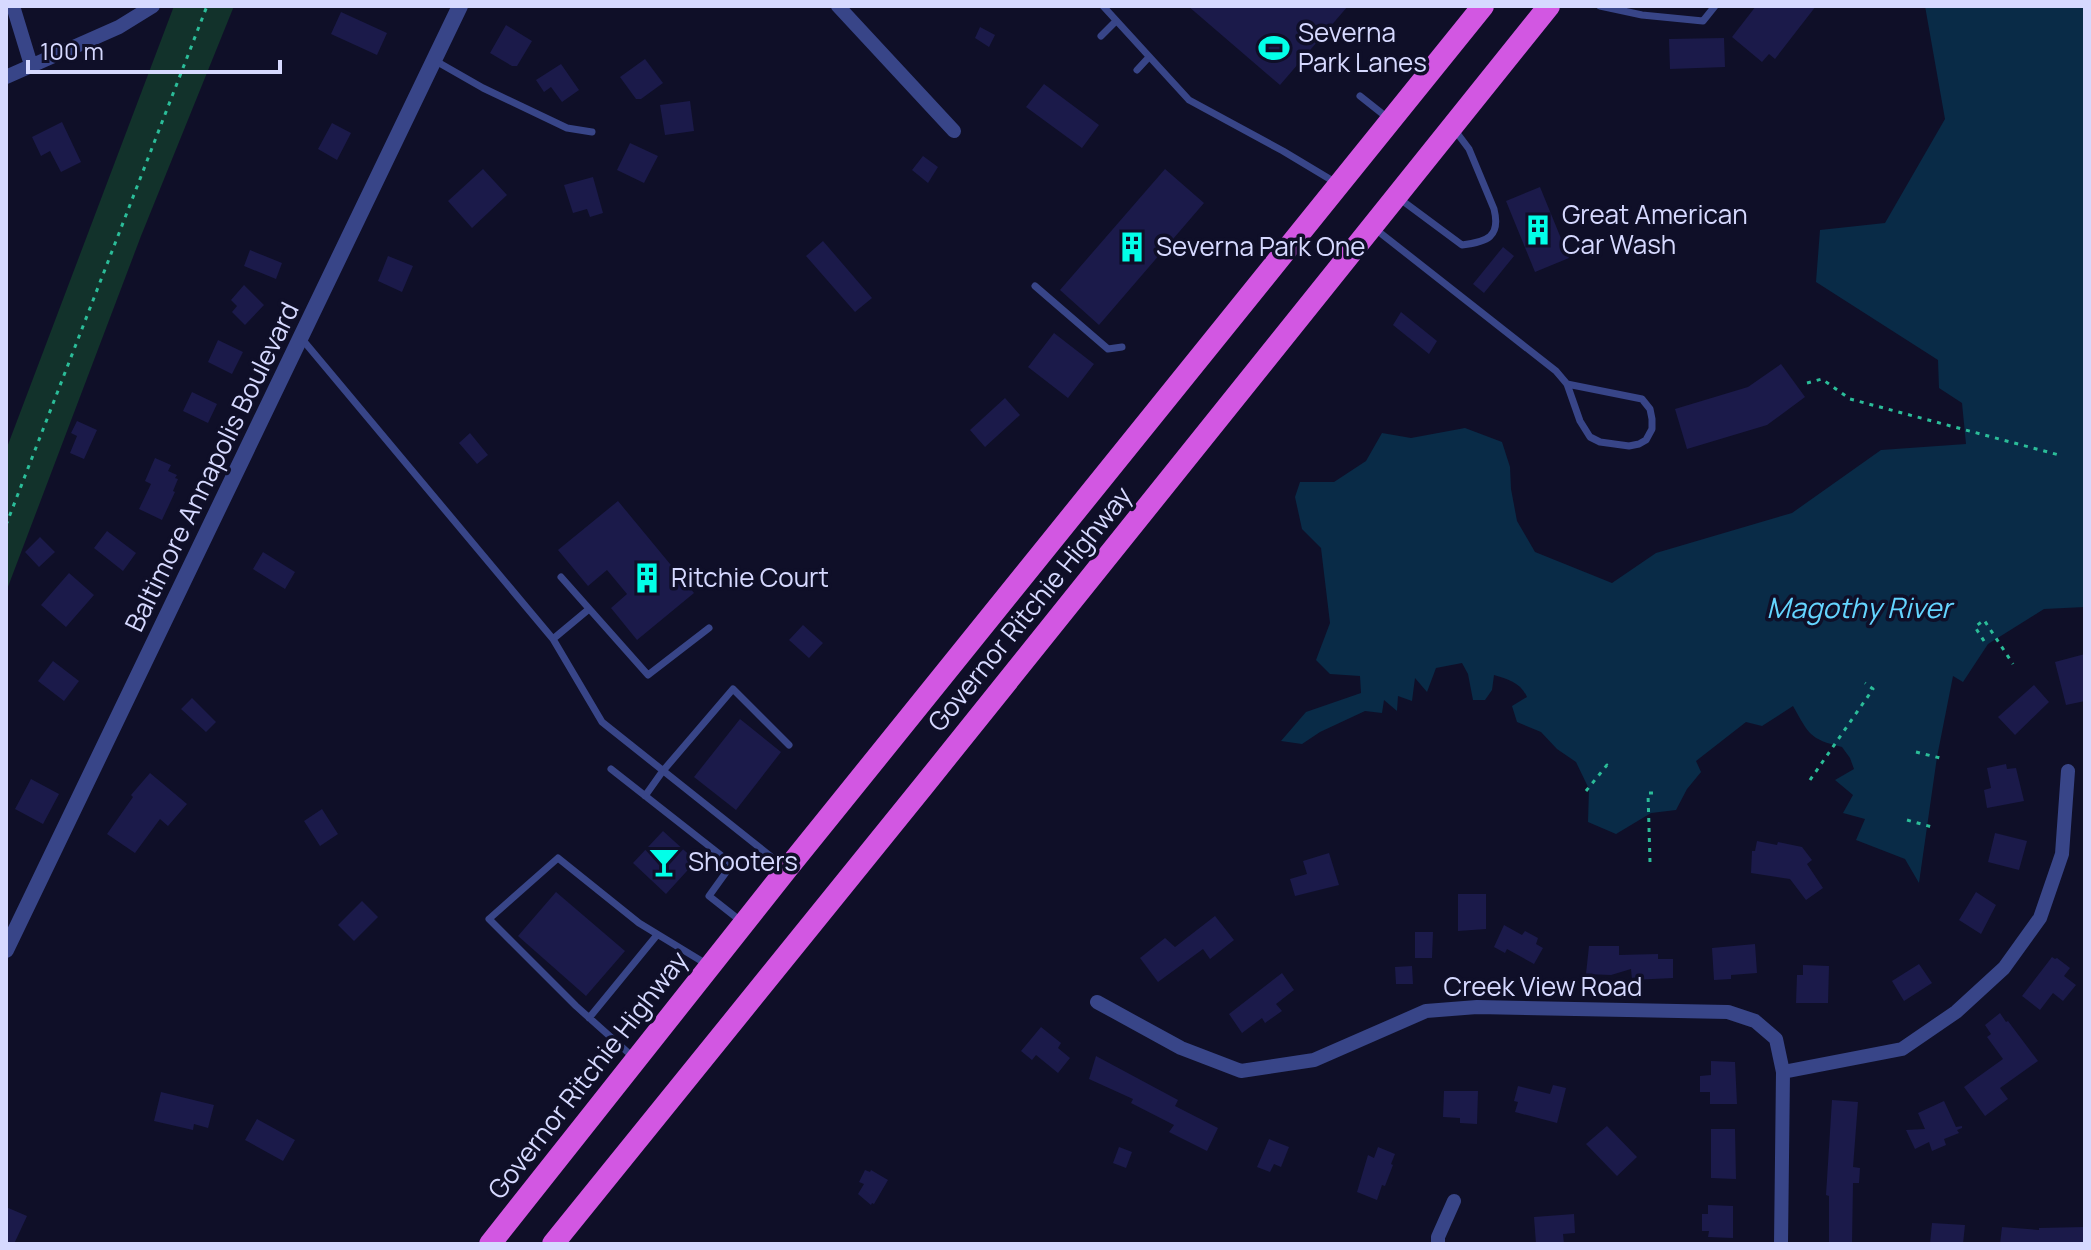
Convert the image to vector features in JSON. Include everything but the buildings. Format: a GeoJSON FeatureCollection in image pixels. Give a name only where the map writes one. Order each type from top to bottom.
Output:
{"type":"FeatureCollection","features":[{"type":"Feature","properties":{"kind":"highway","name":"Governor Ritchie Highway"},"geometry":{"type":"LineString","coordinates":[[490,1244],[787,869],[1483,6]]}},
{"type":"Feature","properties":{"kind":"highway","name":"Governor Ritchie Highway"},"geometry":{"type":"LineString","coordinates":[[553,1244],[1549,6]]}},
{"type":"Feature","properties":{"kind":"street"},"geometry":{"type":"LineString","coordinates":[[13,6],[31,65]]}},
{"type":"Feature","properties":{"kind":"street"},"geometry":{"type":"LineString","coordinates":[[6,77],[119,27],[153,6]]}},
{"type":"Feature","properties":{"kind":"street","name":"Baltimore Annapolis Boulevard"},"geometry":{"type":"LineString","coordinates":[[6,950],[460,6]]}},
{"type":"Feature","properties":{"kind":"street"},"geometry":{"type":"LineString","coordinates":[[838,6],[954,131]]}},
{"type":"Feature","properties":{"kind":"street"},"geometry":{"type":"LineString","coordinates":[[1781,1244],[1783,1072],[1902,1049],[1956,1012],[2004,968],[2040,918],[2062,854],[2068,771]]}},
{"type":"Feature","properties":{"kind":"street","name":"Creek View Road"},"geometry":{"type":"LineString","coordinates":[[1097,1002],[1181,1048],[1241,1071],[1314,1060],[1426,1011],[1477,1007],[1728,1012],[1755,1021],[1776,1039],[1783,1072]]}},
{"type":"Feature","properties":{"kind":"street"},"geometry":{"type":"LineString","coordinates":[[1438,1244],[1438,1237],[1454,1201]]}},
{"type":"Feature","properties":{"kind":"lane"},"geometry":{"type":"LineString","coordinates":[[1103,6],[1189,100],[1338,184]]}},
{"type":"Feature","properties":{"kind":"lane"},"geometry":{"type":"LineString","coordinates":[[1600,6],[1642,15],[1703,21],[1715,6]]}},
{"type":"Feature","properties":{"kind":"lane"},"geometry":{"type":"LineString","coordinates":[[1642,15],[1649,6]]}},
{"type":"Feature","properties":{"kind":"lane"},"geometry":{"type":"LineString","coordinates":[[1101,36],[1116,21]]}},
{"type":"Feature","properties":{"kind":"lane"},"geometry":{"type":"LineString","coordinates":[[1137,70],[1149,57]]}},
{"type":"Feature","properties":{"kind":"lane"},"geometry":{"type":"LineString","coordinates":[[434,60],[483,88],[567,128],[592,132]]}},
{"type":"Feature","properties":{"kind":"lane"},"geometry":{"type":"LineString","coordinates":[[1360,96],[1391,120]]}},
{"type":"Feature","properties":{"kind":"lane"},"geometry":{"type":"LineString","coordinates":[[1397,196],[1462,245],[1486,240],[1494,233],[1497,219],[1494,209],[1469,149],[1452,127]]}},
{"type":"Feature","properties":{"kind":"lane"},"geometry":{"type":"LineString","coordinates":[[1372,227],[1543,359],[1567,384],[1580,421],[1590,437],[1600,442],[1629,446],[1646,440],[1652,429],[1652,419],[1650,409],[1642,399],[1567,384]]}},
{"type":"Feature","properties":{"kind":"lane"},"geometry":{"type":"LineString","coordinates":[[1035,286],[1108,349],[1122,347]]}},
{"type":"Feature","properties":{"kind":"lane"},"geometry":{"type":"LineString","coordinates":[[301,337],[553,639],[602,722],[787,869]]}},
{"type":"Feature","properties":{"kind":"lane"},"geometry":{"type":"LineString","coordinates":[[561,577],[648,675],[709,628]]}},
{"type":"Feature","properties":{"kind":"lane"},"geometry":{"type":"LineString","coordinates":[[553,639],[589,609]]}},
{"type":"Feature","properties":{"kind":"lane"},"geometry":{"type":"LineString","coordinates":[[645,796],[733,689],[789,745]]}},
{"type":"Feature","properties":{"kind":"lane"},"geometry":{"type":"LineString","coordinates":[[611,769],[732,864],[709,896],[744,923]]}},
{"type":"Feature","properties":{"kind":"lane"},"geometry":{"type":"LineString","coordinates":[[636,1060],[489,919],[558,858],[639,923],[710,967]]}},
{"type":"Feature","properties":{"kind":"lane"},"geometry":{"type":"LineString","coordinates":[[589,1018],[657,935]]}},
{"type":"Feature","properties":{"kind":"path"},"geometry":{"type":"LineString","coordinates":[[6,525],[207,6]]}},
{"type":"Feature","properties":{"kind":"path"},"geometry":{"type":"LineString","coordinates":[[1807,383],[1822,379],[1850,399],[2059,455]]}},
{"type":"Feature","properties":{"kind":"path"},"geometry":{"type":"LineString","coordinates":[[1984,641],[1975,627],[1984,620],[2013,664]]}},
{"type":"Feature","properties":{"kind":"path"},"geometry":{"type":"LineString","coordinates":[[1810,780],[1873,689],[1865,683]]}},
{"type":"Feature","properties":{"kind":"path"},"geometry":{"type":"LineString","coordinates":[[1916,752],[1944,759]]}},
{"type":"Feature","properties":{"kind":"path"},"geometry":{"type":"LineString","coordinates":[[1586,791],[1607,765],[1610,768]]}},
{"type":"Feature","properties":{"kind":"path"},"geometry":{"type":"LineString","coordinates":[[1650,862],[1648,793],[1655,793]]}},
{"type":"Feature","properties":{"kind":"path"},"geometry":{"type":"LineString","coordinates":[[1907,820],[1932,827]]}},
{"type":"Feature","properties":{"kind":"green space"},"geometry":{"type":"Polygon","coordinates":[[[174,6],[234,6],[141,236],[6,592],[6,450],[174,6]]]}},
{"type":"Feature","properties":{"kind":"water","name":"Magothy River"},"geometry":{"type":"Polygon","coordinates":[[[1925,6],[2085,6],[2085,607],[2044,609],[1988,644],[1963,682],[1953,676],[1937,757],[1919,883],[1905,859],[1856,840],[1865,819],[1843,813],[1853,795],[1835,780],[1854,769],[1850,758],[1842,747],[1811,734],[1793,706],[1762,726],[1746,722],[1696,761],[1701,772],[1676,810],[1651,813],[1616,834],[1588,822],[1589,789],[1576,762],[1557,749],[1541,732],[1517,722],[1512,706],[1527,697],[1521,688],[1494,675],[1492,690],[1485,700],[1473,700],[1468,674],[1462,663],[1436,668],[1427,692],[1415,678],[1412,701],[1398,696],[1397,711],[1384,700],[1382,713],[1365,711],[1302,744],[1281,741],[1306,712],[1361,693],[1360,676],[1330,674],[1316,660],[1330,623],[1321,548],[1302,529],[1295,497],[1300,482],[1334,482],[1366,461],[1382,433],[1411,438],[1465,428],[1502,442],[1510,467],[1517,521],[1535,552],[1612,583],[1656,553],[1792,513],[1881,450],[1966,444],[1962,403],[1939,388],[1938,360],[1816,282],[1820,230],[1885,223],[1945,119],[1925,6]]]}},
{"type":"Feature","properties":{"kind":"place","name":"Severna Park Lanes"},"geometry":{"type":"Point","coordinates":[1274,48]}},
{"type":"Feature","properties":{"kind":"place","name":"Great American Car Wash"},"geometry":{"type":"Point","coordinates":[1538,230]}},
{"type":"Feature","properties":{"kind":"place","name":"Severna Park One"},"geometry":{"type":"Point","coordinates":[1132,247]}},
{"type":"Feature","properties":{"kind":"place","name":"Ritchie Court"},"geometry":{"type":"Point","coordinates":[647,578]}},
{"type":"Feature","properties":{"kind":"place","name":"Shooters"},"geometry":{"type":"Point","coordinates":[664,862]}}]}
